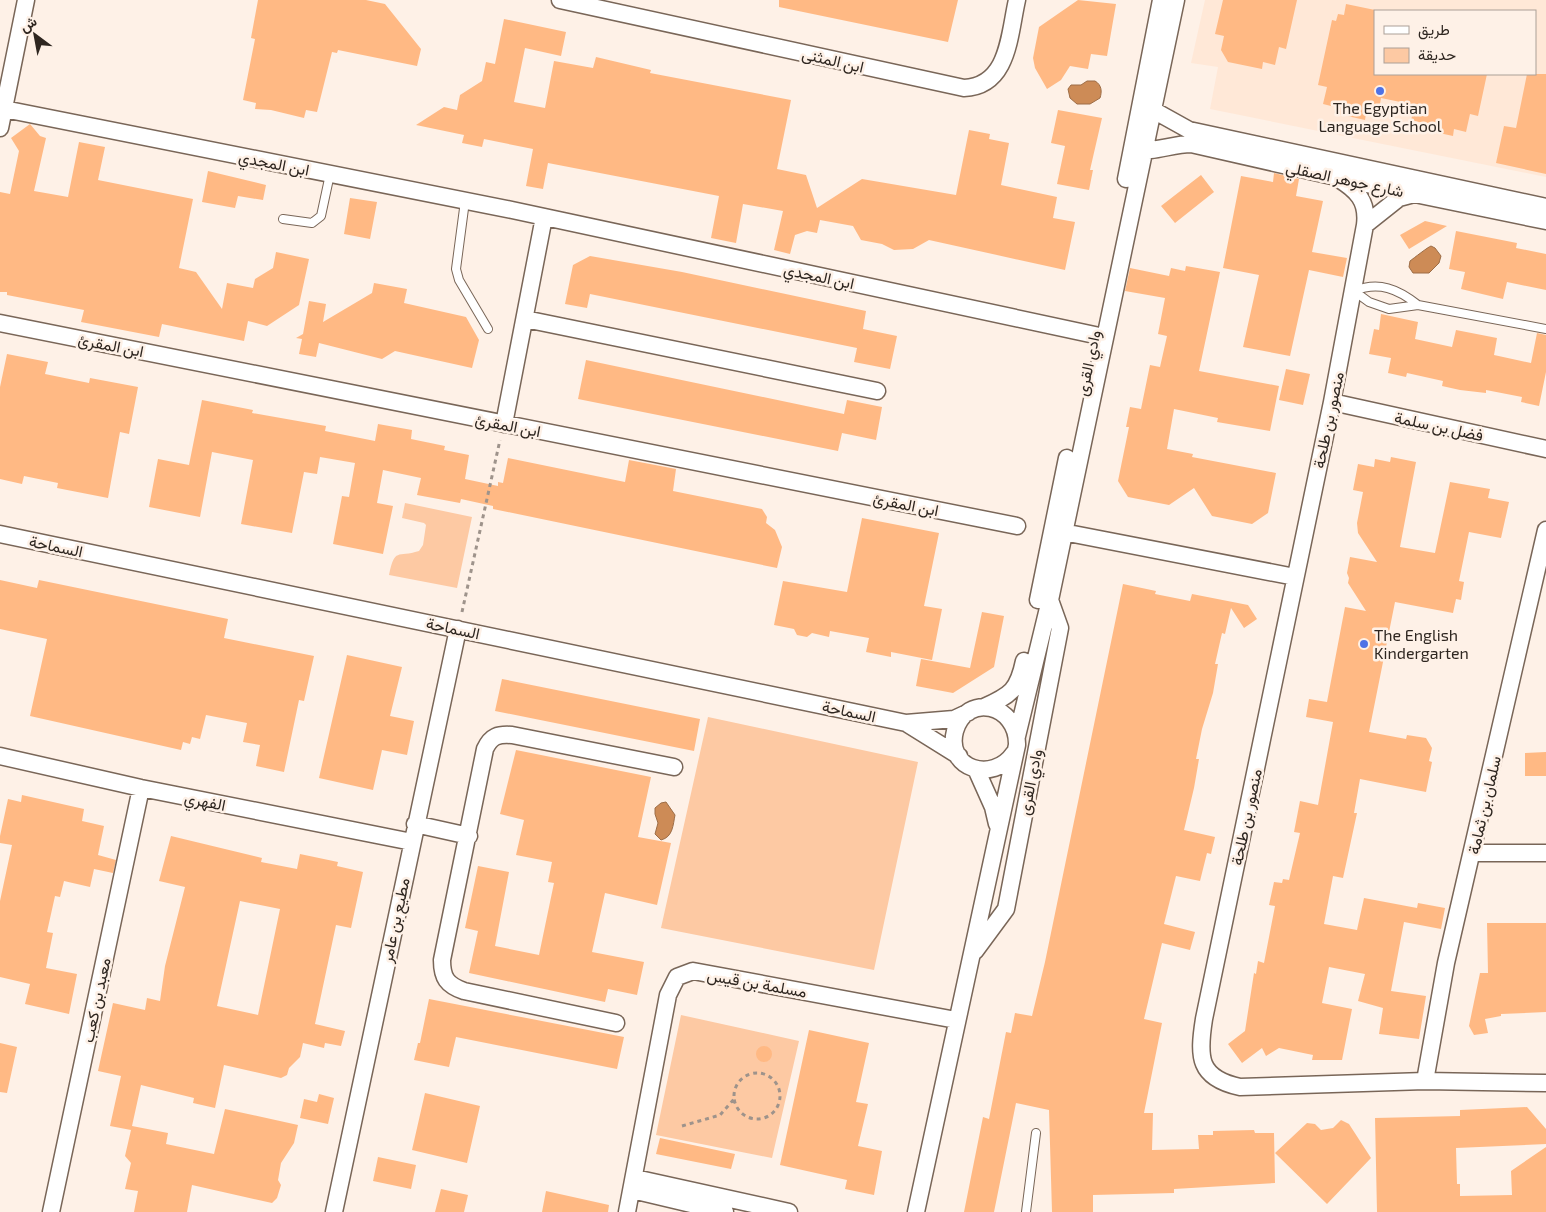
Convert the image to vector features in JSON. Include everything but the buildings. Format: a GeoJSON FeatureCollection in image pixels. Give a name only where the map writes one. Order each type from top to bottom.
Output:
{"type":"FeatureCollection","features":[{"type":"Feature","properties":{"kind":"street"},"geometry":{"type":"LineString","coordinates":[[0,128],[26,0]]}},
{"type":"Feature","properties":{"kind":"street","name":"ابن المثنى"},"geometry":{"type":"LineString","coordinates":[[560,0],[591,3],[964,88],[978,88],[996,74],[1007,46],[1017,0]]}},
{"type":"Feature","properties":{"kind":"street","name":"وادي القرى"},"geometry":{"type":"LineString","coordinates":[[1147,109],[1161,0]]}},
{"type":"Feature","properties":{"kind":"street","name":"وادي القرى"},"geometry":{"type":"LineString","coordinates":[[976,710],[1004,698],[1020,681],[1099,336],[1147,109],[1176,0]]}},
{"type":"Feature","properties":{"kind":"street","name":"ابن المجدي"},"geometry":{"type":"LineString","coordinates":[[4,109],[544,217],[1099,336]]}},
{"type":"Feature","properties":{"kind":"street","name":"شارع جوهر الصقلي"},"geometry":{"type":"LineString","coordinates":[[1147,109],[1189,130],[1546,206]]}},
{"type":"Feature","properties":{"kind":"street","name":"شارع جوهر الصقلي"},"geometry":{"type":"LineString","coordinates":[[1138,150],[1173,144],[1191,144],[1337,178],[1546,221]]}},
{"type":"Feature","properties":{"kind":"street","name":"منصور بن طلحة"},"geometry":{"type":"LineString","coordinates":[[1337,178],[1352,187],[1361,198],[1367,211],[1365,225],[1332,402],[1204,1019],[1201,1038],[1203,1064],[1216,1080],[1240,1087],[1425,1081],[1546,1083]]}},
{"type":"Feature","properties":{"kind":"street"},"geometry":{"type":"LineString","coordinates":[[1365,225],[1399,198],[1414,194]]}},
{"type":"Feature","properties":{"kind":"street"},"geometry":{"type":"LineString","coordinates":[[504,424],[544,217]]}},
{"type":"Feature","properties":{"kind":"street"},"geometry":{"type":"LineString","coordinates":[[525,319],[877,391]]}},
{"type":"Feature","properties":{"kind":"street","name":"ابن المقرئ"},"geometry":{"type":"LineString","coordinates":[[0,322],[1017,526]]}},
{"type":"Feature","properties":{"kind":"street","name":"وادي القرى"},"geometry":{"type":"LineString","coordinates":[[1017,736],[1050,600],[1099,336]]}},
{"type":"Feature","properties":{"kind":"street","name":"فضل بن سلمة"},"geometry":{"type":"LineString","coordinates":[[1332,402],[1546,449]]}},
{"type":"Feature","properties":{"kind":"street","name":"سلمان بن ثمامة"},"geometry":{"type":"LineString","coordinates":[[1425,1081],[1446,963],[1473,853],[1546,530]]}},
{"type":"Feature","properties":{"kind":"street"},"geometry":{"type":"LineString","coordinates":[[1063,532],[1295,577]]}},
{"type":"Feature","properties":{"kind":"street","name":"السماحة"},"geometry":{"type":"LineString","coordinates":[[0,534],[906,723],[954,719],[976,710]]}},
{"type":"Feature","properties":{"kind":"street","name":"وادي القرى"},"geometry":{"type":"LineString","coordinates":[[972,955],[1006,908],[1060,628],[1050,600]]}},
{"type":"Feature","properties":{"kind":"street","name":"مطيع بن عامر"},"geometry":{"type":"LineString","coordinates":[[334,1212],[415,824],[458,630]]}},
{"type":"Feature","properties":{"kind":"street"},"geometry":{"type":"LineString","coordinates":[[992,708],[1006,715],[1016,728],[1017,736],[1014,753],[1009,760],[994,770],[976,769],[969,766],[958,756],[954,740],[955,732],[962,717],[976,710],[992,708]]}},
{"type":"Feature","properties":{"kind":"street","name":"السماحة"},"geometry":{"type":"LineString","coordinates":[[906,723],[958,756]]}},
{"type":"Feature","properties":{"kind":"street"},"geometry":{"type":"LineString","coordinates":[[616,1023],[464,990],[446,982],[442,974],[442,960],[469,836],[485,749],[489,741],[500,734],[674,767]]}},
{"type":"Feature","properties":{"kind":"street","name":"وادي القرى"},"geometry":{"type":"LineString","coordinates":[[916,1212],[1014,753]]}},
{"type":"Feature","properties":{"kind":"street","name":"الفهري"},"geometry":{"type":"LineString","coordinates":[[0,756],[141,788],[412,842]]}},
{"type":"Feature","properties":{"kind":"street","name":"وادي القرى"},"geometry":{"type":"LineString","coordinates":[[976,769],[993,807],[998,831]]}},
{"type":"Feature","properties":{"kind":"street","name":"معبد بن كعب"},"geometry":{"type":"LineString","coordinates":[[51,1212],[141,788]]}},
{"type":"Feature","properties":{"kind":"street"},"geometry":{"type":"LineString","coordinates":[[415,824],[469,836]]}},
{"type":"Feature","properties":{"kind":"street"},"geometry":{"type":"LineString","coordinates":[[1473,853],[1546,853]]}},
{"type":"Feature","properties":{"kind":"street","name":"مسلمة بن قيس"},"geometry":{"type":"LineString","coordinates":[[627,1212],[668,995],[677,977],[692,971],[956,1020]]}},
{"type":"Feature","properties":{"kind":"street"},"geometry":{"type":"LineString","coordinates":[[633,1184],[725,1212]]}},
{"type":"Feature","properties":{"kind":"street"},"geometry":{"type":"LineString","coordinates":[[633,1184],[789,1212]]}},
{"type":"Feature","properties":{"kind":"lane"},"geometry":{"type":"LineString","coordinates":[[282,219],[312,223],[321,216],[330,174]]}},
{"type":"Feature","properties":{"kind":"lane"},"geometry":{"type":"LineString","coordinates":[[465,201],[456,269],[459,280],[488,329]]}},
{"type":"Feature","properties":{"kind":"lane"},"geometry":{"type":"LineString","coordinates":[[1354,291],[1364,287],[1382,286],[1402,292],[1418,305]]}},
{"type":"Feature","properties":{"kind":"lane"},"geometry":{"type":"LineString","coordinates":[[1354,291],[1369,302],[1389,309],[1418,305],[1546,329]]}},
{"type":"Feature","properties":{"kind":"lane"},"geometry":{"type":"LineString","coordinates":[[1026,1212],[1036,1133]]}},
{"type":"Feature","properties":{"kind":"path"},"geometry":{"type":"LineString","coordinates":[[458,630],[504,424]]}},
{"type":"Feature","properties":{"kind":"path"},"geometry":{"type":"LineString","coordinates":[[682,1126],[720,1115],[734,1099],[734,1092],[740,1081],[756,1073],[773,1079],[780,1095],[778,1107],[774,1112],[758,1119],[741,1114],[734,1099]]}},
{"type":"Feature","properties":{"kind":"shaded area","name":"The Egyptian Language School"},"geometry":{"type":"Polygon","coordinates":[[[1205,0],[1546,0],[1546,177],[1210,109],[1218,67],[1191,63],[1205,0]]]}},
{"type":"Feature","properties":{"kind":"shaded area"},"geometry":{"type":"Polygon","coordinates":[[[1087,81],[1095,81],[1099,84],[1100,98],[1090,104],[1077,104],[1070,98],[1068,89],[1071,85],[1081,85],[1087,81]]]}},
{"type":"Feature","properties":{"kind":"shaded area"},"geometry":{"type":"Polygon","coordinates":[[[1431,246],[1441,256],[1439,263],[1429,273],[1413,273],[1409,267],[1410,261],[1431,246]]]}},
{"type":"Feature","properties":{"kind":"shaded area"},"geometry":{"type":"Polygon","coordinates":[[[666,802],[675,815],[670,833],[661,840],[655,834],[658,823],[655,808],[661,803],[666,802]]]}},
{"type":"Feature","properties":{"kind":"green space"},"geometry":{"type":"Polygon","coordinates":[[[405,503],[472,517],[457,588],[389,575],[395,557],[419,551],[423,545],[426,525],[402,518],[405,503]]]}},
{"type":"Feature","properties":{"kind":"green space"},"geometry":{"type":"Polygon","coordinates":[[[708,717],[918,762],[874,970],[661,928],[708,717]]]}},
{"type":"Feature","properties":{"kind":"green space"},"geometry":{"type":"Polygon","coordinates":[[[681,1015],[799,1041],[772,1158],[656,1135],[681,1015]]]}},
{"type":"Feature","properties":{"kind":"place","name":"The Egyptian Language School"},"geometry":{"type":"Point","coordinates":[1380,91]}},
{"type":"Feature","properties":{"kind":"place","name":"The English Kindergarten"},"geometry":{"type":"Point","coordinates":[1364,644]}}]}
